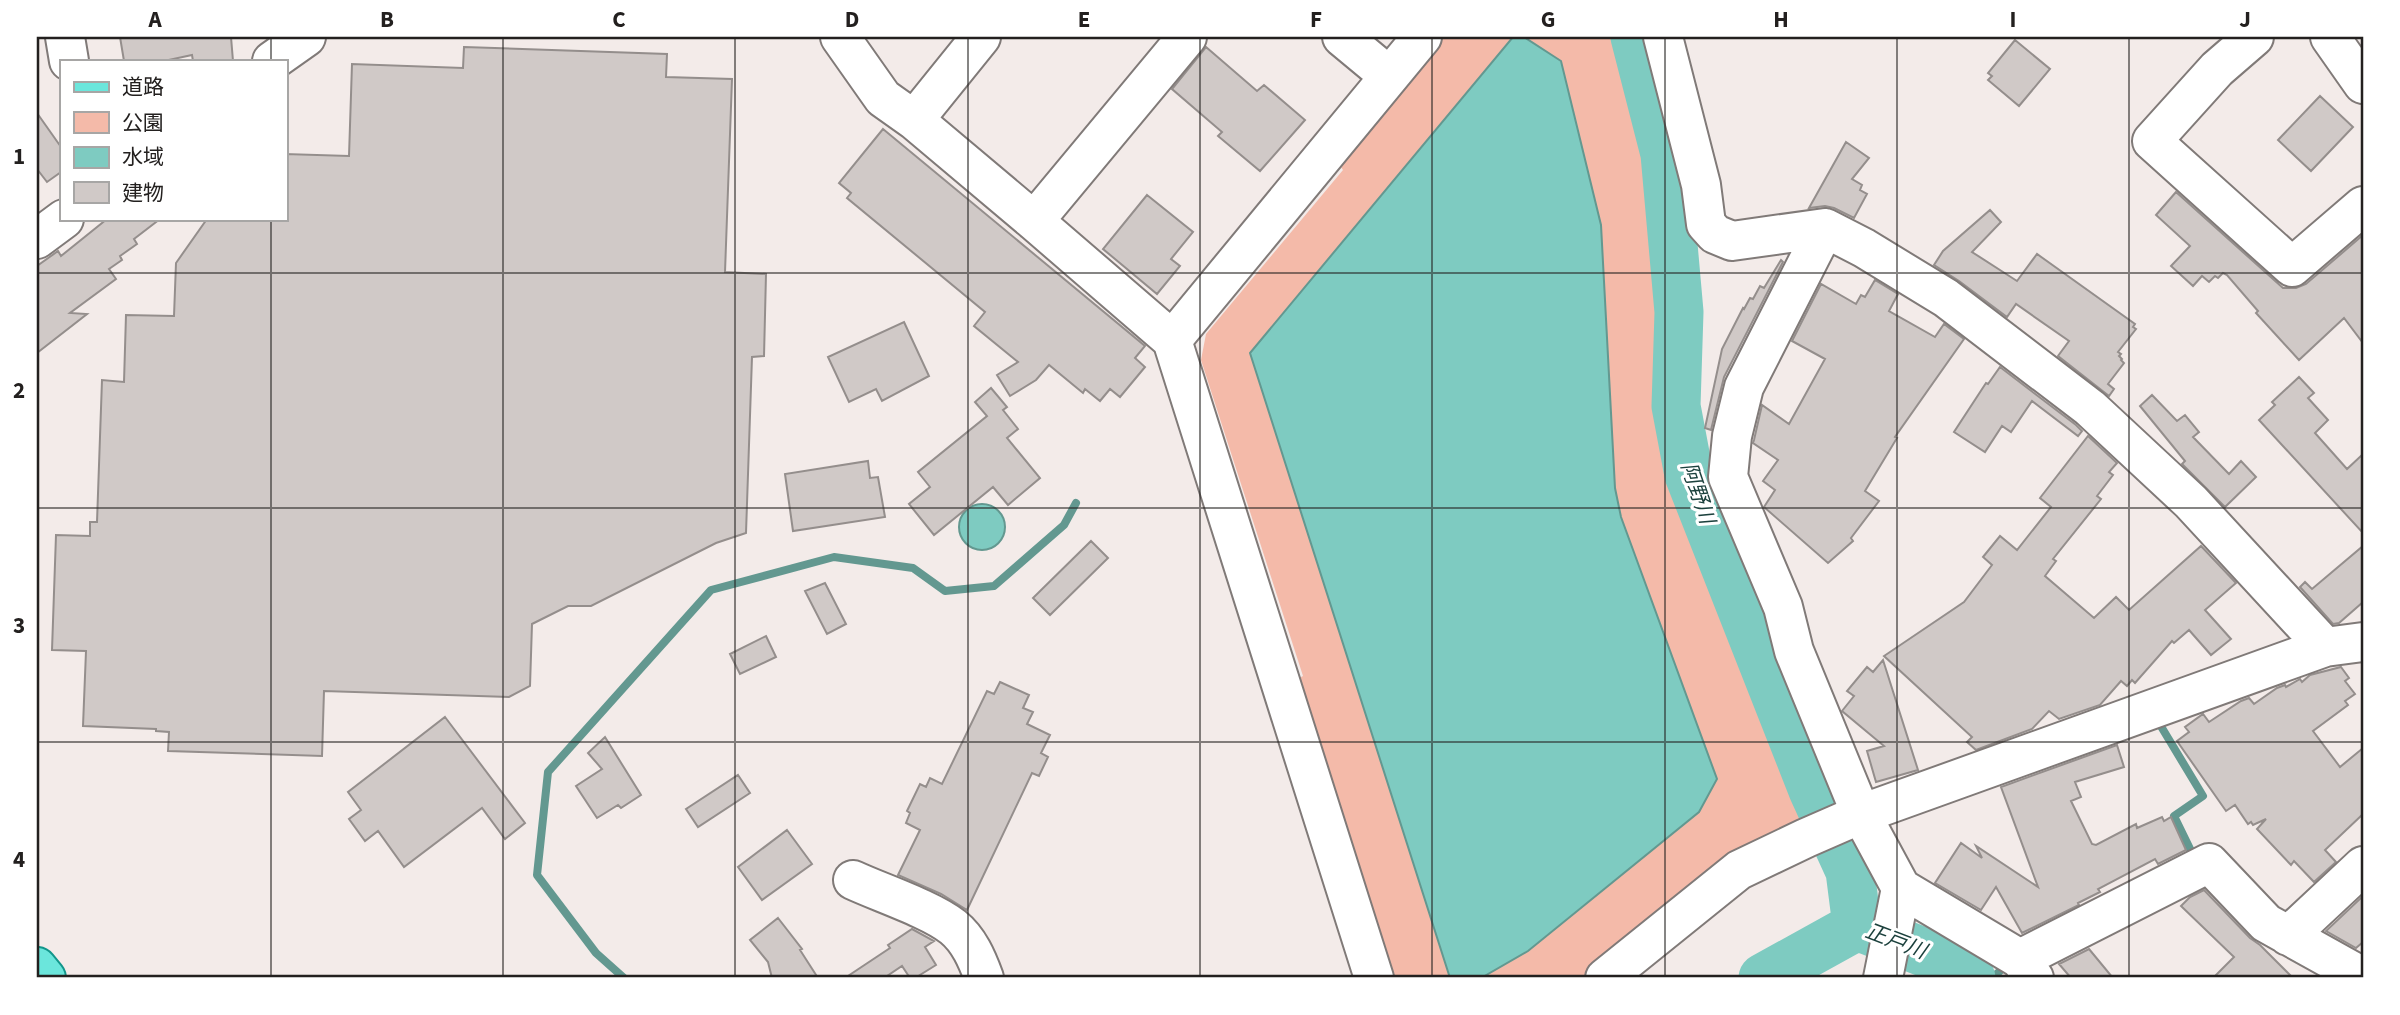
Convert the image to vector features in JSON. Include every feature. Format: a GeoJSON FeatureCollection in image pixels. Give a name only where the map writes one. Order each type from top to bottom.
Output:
{"type":"FeatureCollection","features":[{"type":"Feature","properties":{"kind":"main road"},"geometry":{"type":"LineString","coordinates":[[37,967],[46,978]]}},
{"type":"Feature","properties":{"kind":"street"},"geometry":{"type":"LineString","coordinates":[[65,37],[69,60]]}},
{"type":"Feature","properties":{"kind":"street"},"geometry":{"type":"LineString","coordinates":[[840,37],[883,97],[914,120],[1172,340],[1374,978]]}},
{"type":"Feature","properties":{"kind":"street"},"geometry":{"type":"LineString","coordinates":[[914,120],[982,37]]}},
{"type":"Feature","properties":{"kind":"street"},"geometry":{"type":"LineString","coordinates":[[1034,221],[1187,37]]}},
{"type":"Feature","properties":{"kind":"street"},"geometry":{"type":"LineString","coordinates":[[1342,37],[1390,76]]}},
{"type":"Feature","properties":{"kind":"street"},"geometry":{"type":"LineString","coordinates":[[1172,340],[1422,37]]}},
{"type":"Feature","properties":{"kind":"street"},"geometry":{"type":"LineString","coordinates":[[1663,37],[1701,185],[1706,224],[1716,234],[1732,241],[1825,228],[1864,248],[1946,298],[2090,408],[2191,502],[2325,647]]}},
{"type":"Feature","properties":{"kind":"street"},"geometry":{"type":"LineString","coordinates":[[2254,37],[2217,69],[2152,141],[2292,268],[2363,206]]}},
{"type":"Feature","properties":{"kind":"street"},"geometry":{"type":"LineString","coordinates":[[2330,37],[2363,84]]}},
{"type":"Feature","properties":{"kind":"street"},"geometry":{"type":"LineString","coordinates":[[37,239],[63,220]]}},
{"type":"Feature","properties":{"kind":"street"},"geometry":{"type":"LineString","coordinates":[[1825,228],[1744,387],[1732,436],[1728,477],[1783,607],[1794,651],[1858,816],[1901,888],[2027,969],[2209,863],[2266,923],[2363,977]]}},
{"type":"Feature","properties":{"kind":"street"},"geometry":{"type":"LineString","coordinates":[[1605,978],[1739,870],[1806,838],[1858,816],[2325,647],[2363,642]]}},
{"type":"Feature","properties":{"kind":"street"},"geometry":{"type":"LineString","coordinates":[[2288,936],[2363,866]]}},
{"type":"Feature","properties":{"kind":"street"},"geometry":{"type":"LineString","coordinates":[[853,880],[953,927],[974,953],[984,978]]}},
{"type":"Feature","properties":{"kind":"street"},"geometry":{"type":"LineString","coordinates":[[1883,978],[1901,888]]}},
{"type":"Feature","properties":{"kind":"green space"},"geometry":{"type":"Polygon","coordinates":[[[1434,37],[1621,37],[1656,170],[1668,440],[1681,499],[1809,818],[1730,852],[1581,978],[1385,978],[1290,683],[1303,676],[1201,360],[1206,334],[1343,170],[1335,158],[1434,37]]]}},
{"type":"Feature","properties":{"kind":"water"},"geometry":{"type":"Polygon","coordinates":[[[1513,37],[1524,37],[1561,61],[1601,225],[1615,488],[1621,517],[1717,779],[1699,812],[1528,951],[1481,978],[1450,978],[1250,353],[1513,37]]]}},
{"type":"Feature","properties":{"kind":"water"},"geometry":{"type":"Polygon","coordinates":[[[982,504],[999,510],[1005,527],[999,544],[982,550],[965,544],[959,527],[965,510],[982,504]]]}},
{"type":"Feature","properties":{"kind":"building"},"geometry":{"type":"Polygon","coordinates":[[[120,37],[231,37],[233,60],[193,60],[192,55],[169,60],[124,60],[120,37]]]}},
{"type":"Feature","properties":{"kind":"building"},"geometry":{"type":"Polygon","coordinates":[[[2015,40],[2050,69],[2019,106],[1988,80],[1992,76],[1988,73],[2015,40]]]}},
{"type":"Feature","properties":{"kind":"building"},"geometry":{"type":"Polygon","coordinates":[[[464,47],[667,54],[666,77],[732,79],[725,272],[766,274],[764,356],[752,357],[746,533],[716,543],[591,606],[568,606],[532,624],[530,686],[509,697],[324,691],[322,756],[168,751],[169,732],[83,726],[86,651],[52,650],[56,535],[90,536],[90,522],[97,522],[102,380],[124,382],[126,315],[174,316],[176,263],[206,220],[287,220],[287,154],[349,156],[352,64],[463,68],[464,47]]]}},
{"type":"Feature","properties":{"kind":"building"},"geometry":{"type":"Polygon","coordinates":[[[1206,47],[1257,91],[1264,85],[1305,120],[1260,171],[1218,136],[1222,132],[1172,89],[1206,47]]]}},
{"type":"Feature","properties":{"kind":"building"},"geometry":{"type":"Polygon","coordinates":[[[2320,96],[2353,127],[2311,171],[2278,140],[2320,96]]]}},
{"type":"Feature","properties":{"kind":"building"},"geometry":{"type":"Polygon","coordinates":[[[37,113],[60,146],[60,173],[47,182],[37,169],[37,113]]]}},
{"type":"Feature","properties":{"kind":"building"},"geometry":{"type":"Polygon","coordinates":[[[883,129],[1145,346],[1135,358],[1145,367],[1120,397],[1110,389],[1100,401],[1085,389],[1083,393],[1049,365],[1036,380],[1010,396],[997,375],[1018,362],[974,326],[985,312],[847,198],[851,193],[839,183],[883,129]]]}},
{"type":"Feature","properties":{"kind":"building"},"geometry":{"type":"Polygon","coordinates":[[[1846,142],[1869,158],[1852,179],[1862,185],[1860,190],[1867,194],[1854,218],[1825,206],[1809,208],[1846,142]]]}},
{"type":"Feature","properties":{"kind":"building"},"geometry":{"type":"Polygon","coordinates":[[[2176,192],[2283,288],[2296,288],[2306,284],[2363,235],[2363,343],[2344,318],[2299,360],[2256,313],[2258,311],[2227,275],[2223,273],[2218,278],[2215,276],[2209,282],[2202,276],[2193,286],[2171,266],[2190,246],[2156,215],[2176,192]]]}},
{"type":"Feature","properties":{"kind":"building"},"geometry":{"type":"Polygon","coordinates":[[[1147,195],[1193,232],[1171,259],[1180,266],[1157,294],[1103,249],[1147,195]]]}},
{"type":"Feature","properties":{"kind":"building"},"geometry":{"type":"Polygon","coordinates":[[[1990,210],[2001,222],[1972,252],[2017,281],[2037,254],[2135,324],[2133,327],[2136,329],[2118,352],[2124,363],[2108,384],[2114,389],[2109,396],[2058,356],[2069,341],[2016,304],[2007,317],[1934,265],[1943,251],[1990,210]]]}},
{"type":"Feature","properties":{"kind":"building"},"geometry":{"type":"Polygon","coordinates":[[[106,220],[159,220],[134,239],[137,244],[120,256],[122,260],[109,269],[116,279],[70,313],[87,314],[37,353],[37,266],[58,251],[61,256],[106,220]]]}},
{"type":"Feature","properties":{"kind":"building"},"geometry":{"type":"Polygon","coordinates":[[[1781,260],[1783,262],[1724,377],[1711,430],[1705,428],[1722,349],[1743,308],[1750,298],[1753,299],[1760,286],[1764,288],[1781,260]]]}},
{"type":"Feature","properties":{"kind":"building"},"geometry":{"type":"Polygon","coordinates":[[[1875,280],[1898,294],[1889,311],[1935,337],[1944,324],[1964,339],[1895,437],[1897,438],[1865,491],[1879,501],[1851,538],[1853,541],[1828,563],[1764,507],[1775,490],[1763,481],[1778,460],[1753,443],[1762,405],[1789,424],[1825,359],[1792,341],[1821,284],[1856,304],[1861,295],[1865,297],[1875,280]]]}},
{"type":"Feature","properties":{"kind":"building"},"geometry":{"type":"Polygon","coordinates":[[[904,322],[929,376],[882,401],[876,389],[849,402],[828,357],[904,322]]]}},
{"type":"Feature","properties":{"kind":"building"},"geometry":{"type":"Polygon","coordinates":[[[2000,367],[2076,425],[2082,431],[2078,436],[2032,401],[2011,432],[2002,426],[1985,452],[1954,432],[1986,383],[1988,384],[2000,367]]]}},
{"type":"Feature","properties":{"kind":"building"},"geometry":{"type":"Polygon","coordinates":[[[2299,377],[2314,393],[2308,398],[2328,420],[2315,433],[2347,469],[2363,454],[2363,533],[2259,420],[2275,405],[2272,402],[2299,377]]]}},
{"type":"Feature","properties":{"kind":"building"},"geometry":{"type":"Polygon","coordinates":[[[991,388],[1007,407],[1003,410],[1018,429],[1007,438],[1040,478],[1008,505],[993,487],[934,535],[909,504],[930,487],[918,472],[987,416],[975,402],[991,388]]]}},
{"type":"Feature","properties":{"kind":"building"},"geometry":{"type":"Polygon","coordinates":[[[2152,395],[2177,421],[2185,415],[2199,432],[2193,437],[2229,474],[2241,461],[2256,477],[2225,507],[2182,464],[2185,461],[2140,406],[2152,395]]]}},
{"type":"Feature","properties":{"kind":"building"},"geometry":{"type":"Polygon","coordinates":[[[2088,436],[2117,463],[2109,472],[2113,475],[2097,496],[2101,499],[2053,559],[2056,561],[2045,576],[2094,618],[2116,597],[2129,610],[2201,546],[2236,583],[2205,610],[2231,639],[2211,655],[2189,630],[2174,643],[2172,641],[2135,683],[2132,680],[2127,686],[2121,681],[2100,705],[2059,719],[2049,711],[2032,729],[1976,750],[1967,742],[1972,737],[1884,656],[1964,602],[1992,565],[1983,557],[2000,536],[2017,550],[2051,507],[2040,498],[2088,436]]]}},
{"type":"Feature","properties":{"kind":"building"},"geometry":{"type":"Polygon","coordinates":[[[868,461],[870,478],[878,477],[885,517],[793,531],[785,474],[868,461]]]}},
{"type":"Feature","properties":{"kind":"building"},"geometry":{"type":"Polygon","coordinates":[[[1091,541],[1108,558],[1050,615],[1033,598],[1091,541]]]}},
{"type":"Feature","properties":{"kind":"building"},"geometry":{"type":"Polygon","coordinates":[[[2363,546],[2363,602],[2339,623],[2333,624],[2300,587],[2305,582],[2312,589],[2363,546]]]}},
{"type":"Feature","properties":{"kind":"building"},"geometry":{"type":"Polygon","coordinates":[[[825,583],[846,624],[827,634],[805,591],[825,583]]]}},
{"type":"Feature","properties":{"kind":"building"},"geometry":{"type":"Polygon","coordinates":[[[766,636],[776,657],[740,674],[730,654],[766,636]]]}},
{"type":"Feature","properties":{"kind":"building"},"geometry":{"type":"Polygon","coordinates":[[[1883,660],[1918,770],[1876,782],[1867,751],[1884,746],[1842,711],[1854,696],[1847,691],[1867,667],[1873,672],[1883,660]]]}},
{"type":"Feature","properties":{"kind":"building"},"geometry":{"type":"Polygon","coordinates":[[[2341,667],[2349,678],[2345,681],[2355,694],[2345,701],[2348,705],[2313,731],[2340,767],[2363,748],[2363,814],[2325,850],[2336,862],[2314,882],[2294,861],[2291,865],[2257,829],[2266,819],[2253,825],[2251,822],[2248,824],[2235,805],[2226,811],[2177,741],[2189,732],[2185,727],[2203,714],[2209,722],[2241,701],[2249,698],[2254,704],[2277,688],[2341,667]]]}},
{"type":"Feature","properties":{"kind":"building"},"geometry":{"type":"Polygon","coordinates":[[[1000,682],[1029,695],[1023,708],[1033,712],[1027,724],[1050,735],[1041,753],[1048,757],[1039,776],[1032,773],[967,910],[941,894],[898,875],[920,830],[906,823],[910,813],[907,811],[920,784],[926,787],[930,778],[942,784],[987,691],[994,694],[1000,682]]]}},
{"type":"Feature","properties":{"kind":"building"},"geometry":{"type":"Polygon","coordinates":[[[445,717],[525,823],[505,839],[482,808],[404,867],[378,831],[365,841],[349,819],[361,810],[348,792],[445,717]]]}},
{"type":"Feature","properties":{"kind":"building"},"geometry":{"type":"Polygon","coordinates":[[[605,737],[641,795],[621,808],[618,805],[597,818],[576,786],[602,769],[588,753],[605,737]]]}},
{"type":"Feature","properties":{"kind":"building"},"geometry":{"type":"Polygon","coordinates":[[[2117,745],[2124,767],[2075,782],[2081,797],[2071,801],[2092,844],[2096,845],[2136,824],[2137,828],[2162,817],[2164,821],[2171,817],[2186,850],[2158,864],[2155,859],[2098,889],[2100,892],[2078,903],[2079,905],[2022,933],[1996,887],[1981,910],[1935,883],[1961,843],[1982,858],[1976,846],[2038,887],[2001,787],[2117,745]]]}},
{"type":"Feature","properties":{"kind":"building"},"geometry":{"type":"Polygon","coordinates":[[[738,775],[750,793],[698,827],[686,809],[738,775]]]}},
{"type":"Feature","properties":{"kind":"building"},"geometry":{"type":"Polygon","coordinates":[[[787,830],[812,864],[762,900],[738,867],[787,830]]]}},
{"type":"Feature","properties":{"kind":"building"},"geometry":{"type":"Polygon","coordinates":[[[2204,890],[2293,978],[2213,978],[2234,957],[2181,906],[2190,897],[2204,890]]]}},
{"type":"Feature","properties":{"kind":"building"},"geometry":{"type":"Polygon","coordinates":[[[2363,896],[2363,942],[2356,948],[2326,931],[2363,896]]]}},
{"type":"Feature","properties":{"kind":"building"},"geometry":{"type":"Polygon","coordinates":[[[778,918],[802,949],[800,950],[818,978],[772,978],[768,962],[750,940],[778,918]]]}},
{"type":"Feature","properties":{"kind":"building"},"geometry":{"type":"Polygon","coordinates":[[[912,929],[934,941],[925,947],[936,965],[915,978],[910,978],[902,966],[884,978],[845,978],[890,948],[888,945],[912,929]]]}},
{"type":"Feature","properties":{"kind":"building"},"geometry":{"type":"Polygon","coordinates":[[[2089,949],[2113,978],[2071,978],[2059,964],[2089,949]]]}},
{"type":"Feature","properties":{"kind":"waterway","name":"阿野川"},"geometry":{"type":"LineString","coordinates":[[1635,37],[1665,154],[1679,312],[1676,406],[1689,475],[1813,790],[1850,871],[1857,926]]}},
{"type":"Feature","properties":{"kind":"waterway"},"geometry":{"type":"LineString","coordinates":[[624,978],[596,953],[537,875],[548,772],[711,590],[834,557],[913,568],[945,591],[994,586],[1064,525],[1076,503]]}},
{"type":"Feature","properties":{"kind":"waterway"},"geometry":{"type":"LineString","coordinates":[[2162,728],[2203,796],[2174,816],[2193,855]]}},
{"type":"Feature","properties":{"kind":"waterway","name":"正戸川"},"geometry":{"type":"LineString","coordinates":[[1857,926],[1954,964],[1971,978]]}},
{"type":"Feature","properties":{"kind":"waterway"},"geometry":{"type":"LineString","coordinates":[[1763,978],[1857,926]]}},
{"type":"Feature","properties":{"kind":"waterway"},"geometry":{"type":"LineString","coordinates":[[1992,978],[2000,971]]}}]}
